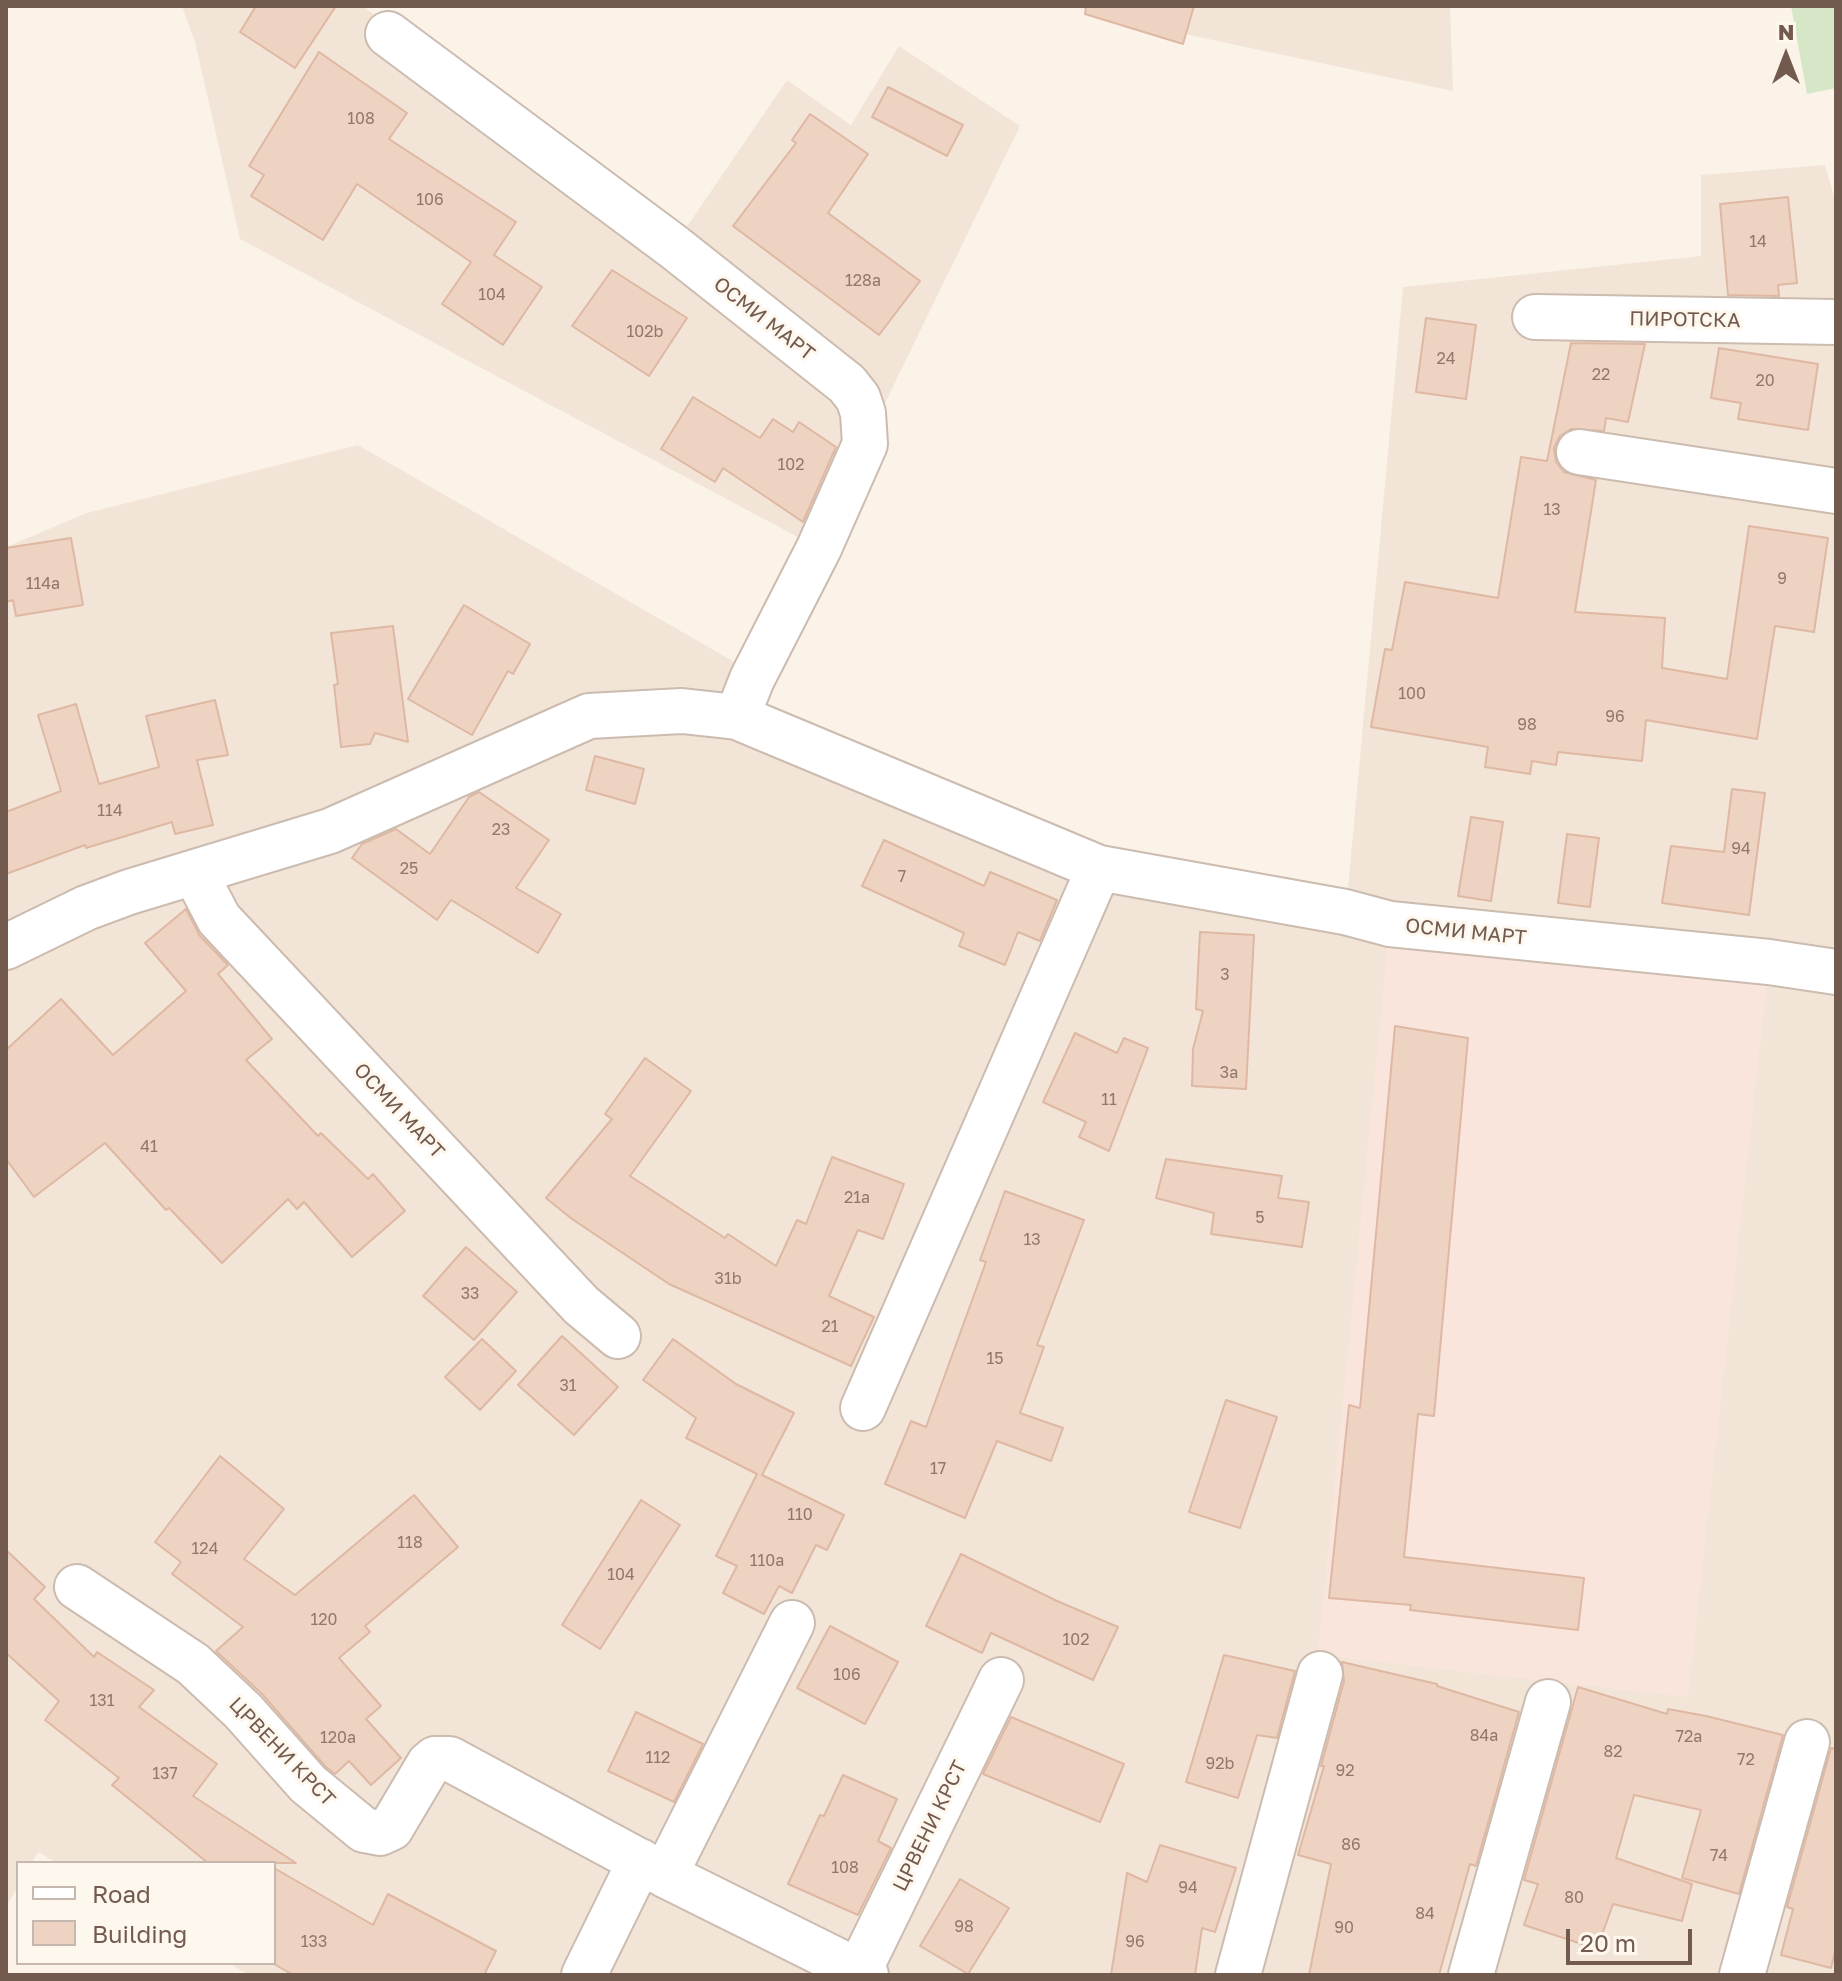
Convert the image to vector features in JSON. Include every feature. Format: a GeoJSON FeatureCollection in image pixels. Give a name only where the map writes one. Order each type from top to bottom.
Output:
{"type":"FeatureCollection","features":[{"type":"Feature","properties":{"kind":"street","name":"ОСМИ МАРТ"},"geometry":{"type":"LineString","coordinates":[[388,34],[674,247],[847,384],[858,398],[863,413],[865,444],[819,548],[752,679],[737,717]]}},
{"type":"Feature","properties":{"kind":"street","name":"ПИРОТСКА"},"geometry":{"type":"LineString","coordinates":[[1535,317],[1836,322]]}},
{"type":"Feature","properties":{"kind":"street"},"geometry":{"type":"LineString","coordinates":[[1579,452],[1836,491]]}},
{"type":"Feature","properties":{"kind":"street","name":"ОСМИ МАРТ"},"geometry":{"type":"LineString","coordinates":[[6,947],[86,908],[129,892],[330,831],[589,716],[682,711],[737,717],[1099,868],[1345,912],[1390,924],[1769,962],[1836,972]]}},
{"type":"Feature","properties":{"kind":"street"},"geometry":{"type":"LineString","coordinates":[[863,1408],[1099,868]]}},
{"type":"Feature","properties":{"kind":"street","name":"ОСМИ МАРТ"},"geometry":{"type":"LineString","coordinates":[[195,873],[219,919],[581,1305],[618,1336]]}},
{"type":"Feature","properties":{"kind":"street","name":"ЦРВЕНИ КРСТ"},"geometry":{"type":"LineString","coordinates":[[77,1587],[193,1664],[235,1703],[308,1784],[364,1830],[380,1833],[391,1828],[429,1764],[435,1759],[450,1759],[860,1974],[1001,1680]]}},
{"type":"Feature","properties":{"kind":"street"},"geometry":{"type":"LineString","coordinates":[[584,1975],[653,1868],[792,1623]]}},
{"type":"Feature","properties":{"kind":"street"},"geometry":{"type":"LineString","coordinates":[[1238,1975],[1320,1674]]}},
{"type":"Feature","properties":{"kind":"street"},"geometry":{"type":"LineString","coordinates":[[1471,1975],[1548,1702]]}},
{"type":"Feature","properties":{"kind":"street"},"geometry":{"type":"LineString","coordinates":[[1742,1975],[1807,1742]]}},
{"type":"Feature","properties":{"kind":"shaded area"},"geometry":{"type":"Polygon","coordinates":[[[182,6],[363,6],[673,247],[787,80],[851,125],[899,46],[1020,126],[865,444],[738,717],[1099,868],[1346,911],[1403,287],[1701,256],[1701,175],[1825,165],[1836,203],[1836,1975],[249,1975],[232,1965],[276,1965],[276,1861],[54,1861],[38,1852],[33,1861],[16,1861],[16,1890],[6,1907],[6,547],[87,513],[358,445],[736,663],[807,542],[240,239],[195,42],[182,6]]]}},
{"type":"Feature","properties":{"kind":"shaded area"},"geometry":{"type":"Polygon","coordinates":[[[1106,6],[1450,6],[1453,91],[1104,17],[1106,6]]]}},
{"type":"Feature","properties":{"kind":"shaded area"},"geometry":{"type":"Polygon","coordinates":[[[1390,924],[1769,962],[1688,1697],[1318,1655],[1390,924]]]}},
{"type":"Feature","properties":{"kind":"green space"},"geometry":{"type":"Polygon","coordinates":[[[1791,6],[1836,6],[1836,88],[1807,94],[1791,6]]]}},
{"type":"Feature","properties":{"kind":"building"},"geometry":{"type":"Polygon","coordinates":[[[256,6],[336,6],[295,68],[240,32],[256,6]]]}},
{"type":"Feature","properties":{"kind":"building"},"geometry":{"type":"Polygon","coordinates":[[[1086,6],[1194,6],[1183,44],[1085,14],[1086,6]]]}},
{"type":"Feature","properties":{"kind":"building"},"geometry":{"type":"Polygon","coordinates":[[[319,52],[407,113],[389,139],[516,222],[494,255],[542,287],[503,345],[442,304],[471,262],[357,184],[323,240],[251,196],[264,175],[249,166],[319,52]]]}},
{"type":"Feature","properties":{"kind":"building"},"geometry":{"type":"Polygon","coordinates":[[[888,87],[963,125],[947,156],[872,117],[888,87]]]}},
{"type":"Feature","properties":{"kind":"building"},"geometry":{"type":"Polygon","coordinates":[[[810,114],[868,154],[828,213],[920,281],[879,335],[733,226],[796,143],[792,140],[810,114]]]}},
{"type":"Feature","properties":{"kind":"building"},"geometry":{"type":"Polygon","coordinates":[[[1788,197],[1797,283],[1778,285],[1779,296],[1728,295],[1720,204],[1788,197]]]}},
{"type":"Feature","properties":{"kind":"building"},"geometry":{"type":"Polygon","coordinates":[[[612,270],[687,318],[649,376],[572,326],[612,270]]]}},
{"type":"Feature","properties":{"kind":"building"},"geometry":{"type":"Polygon","coordinates":[[[1426,318],[1476,325],[1466,399],[1416,392],[1426,318]]]}},
{"type":"Feature","properties":{"kind":"building"},"geometry":{"type":"Polygon","coordinates":[[[1571,343],[1645,344],[1628,422],[1606,418],[1604,431],[1571,429],[1560,436],[1554,448],[1556,462],[1564,472],[1596,480],[1575,612],[1665,618],[1662,668],[1727,679],[1749,526],[1828,538],[1814,632],[1775,626],[1757,739],[1646,720],[1642,761],[1558,752],[1556,765],[1532,761],[1530,774],[1485,767],[1488,747],[1371,727],[1385,649],[1392,650],[1405,582],[1498,598],[1521,457],[1547,461],[1571,343]]]}},
{"type":"Feature","properties":{"kind":"building"},"geometry":{"type":"Polygon","coordinates":[[[1719,348],[1818,364],[1808,430],[1738,419],[1741,403],[1711,398],[1719,348]]]}},
{"type":"Feature","properties":{"kind":"building"},"geometry":{"type":"Polygon","coordinates":[[[693,397],[760,438],[773,419],[793,432],[799,422],[836,447],[803,522],[723,468],[715,482],[661,449],[693,397]]]}},
{"type":"Feature","properties":{"kind":"building"},"geometry":{"type":"Polygon","coordinates":[[[71,538],[83,605],[16,616],[13,600],[6,602],[6,548],[71,538]]]}},
{"type":"Feature","properties":{"kind":"building"},"geometry":{"type":"Polygon","coordinates":[[[464,605],[530,644],[513,674],[508,671],[472,735],[408,699],[464,605]]]}},
{"type":"Feature","properties":{"kind":"building"},"geometry":{"type":"Polygon","coordinates":[[[393,626],[408,742],[375,733],[370,744],[341,747],[334,685],[338,684],[331,633],[393,626]]]}},
{"type":"Feature","properties":{"kind":"building"},"geometry":{"type":"Polygon","coordinates":[[[215,700],[228,755],[197,760],[213,825],[175,834],[172,822],[86,848],[85,845],[6,874],[6,812],[61,791],[38,715],[76,704],[99,784],[159,767],[146,716],[215,700]]]}},
{"type":"Feature","properties":{"kind":"building"},"geometry":{"type":"Polygon","coordinates":[[[595,756],[644,769],[635,804],[586,790],[595,756]]]}},
{"type":"Feature","properties":{"kind":"building"},"geometry":{"type":"Polygon","coordinates":[[[1732,789],[1765,793],[1749,915],[1662,903],[1671,846],[1724,852],[1732,789]]]}},
{"type":"Feature","properties":{"kind":"building"},"geometry":{"type":"Polygon","coordinates":[[[479,792],[549,840],[516,888],[561,914],[538,953],[451,900],[437,920],[352,858],[362,844],[396,829],[430,854],[469,797],[479,792]]]}},
{"type":"Feature","properties":{"kind":"building"},"geometry":{"type":"Polygon","coordinates":[[[1471,817],[1503,822],[1491,901],[1458,896],[1471,817]]]}},
{"type":"Feature","properties":{"kind":"building"},"geometry":{"type":"Polygon","coordinates":[[[1567,834],[1599,838],[1590,907],[1558,903],[1567,834]]]}},
{"type":"Feature","properties":{"kind":"building"},"geometry":{"type":"Polygon","coordinates":[[[884,840],[984,886],[990,872],[1057,900],[1040,941],[1018,932],[1005,965],[959,946],[964,933],[862,886],[884,840]]]}},
{"type":"Feature","properties":{"kind":"building"},"geometry":{"type":"Polygon","coordinates":[[[186,909],[200,936],[228,965],[218,974],[272,1039],[246,1060],[318,1136],[321,1133],[368,1179],[373,1174],[405,1211],[352,1257],[304,1202],[297,1209],[288,1199],[222,1263],[169,1208],[166,1210],[105,1143],[34,1197],[6,1159],[6,1050],[61,999],[113,1055],[186,991],[145,943],[186,909]]]}},
{"type":"Feature","properties":{"kind":"building"},"geometry":{"type":"Polygon","coordinates":[[[1200,932],[1254,935],[1246,1089],[1192,1086],[1193,1049],[1203,1011],[1196,1009],[1200,932]]]}},
{"type":"Feature","properties":{"kind":"building"},"geometry":{"type":"Polygon","coordinates":[[[1395,1026],[1468,1038],[1434,1416],[1418,1414],[1404,1557],[1584,1578],[1578,1630],[1410,1610],[1411,1605],[1329,1598],[1349,1405],[1360,1408],[1395,1026]]]}},
{"type":"Feature","properties":{"kind":"building"},"geometry":{"type":"Polygon","coordinates":[[[1075,1033],[1117,1053],[1124,1038],[1148,1048],[1109,1151],[1079,1137],[1086,1122],[1043,1102],[1075,1033]]]}},
{"type":"Feature","properties":{"kind":"building"},"geometry":{"type":"Polygon","coordinates":[[[645,1058],[691,1091],[630,1176],[725,1238],[728,1234],[776,1266],[797,1220],[806,1224],[832,1157],[904,1184],[883,1239],[858,1230],[829,1296],[874,1317],[851,1366],[669,1284],[546,1198],[612,1119],[605,1114],[645,1058]]]}},
{"type":"Feature","properties":{"kind":"building"},"geometry":{"type":"Polygon","coordinates":[[[1166,1159],[1282,1176],[1278,1198],[1309,1202],[1302,1247],[1211,1234],[1214,1213],[1156,1198],[1166,1159]]]}},
{"type":"Feature","properties":{"kind":"building"},"geometry":{"type":"Polygon","coordinates":[[[1005,1191],[1084,1220],[1037,1345],[1044,1347],[1020,1413],[1063,1428],[1051,1461],[997,1441],[965,1518],[885,1484],[911,1421],[926,1427],[986,1262],[980,1260],[1005,1191]]]}},
{"type":"Feature","properties":{"kind":"building"},"geometry":{"type":"Polygon","coordinates":[[[466,1247],[517,1292],[474,1340],[423,1296],[466,1247]]]}},
{"type":"Feature","properties":{"kind":"building"},"geometry":{"type":"Polygon","coordinates":[[[562,1336],[618,1387],[574,1435],[518,1385],[562,1336]]]}},
{"type":"Feature","properties":{"kind":"building"},"geometry":{"type":"Polygon","coordinates":[[[482,1339],[516,1371],[480,1410],[445,1377],[482,1339]]]}},
{"type":"Feature","properties":{"kind":"building"},"geometry":{"type":"Polygon","coordinates":[[[673,1339],[736,1384],[794,1413],[762,1475],[844,1515],[827,1550],[816,1545],[792,1593],[779,1586],[764,1614],[723,1593],[737,1566],[716,1556],[757,1474],[686,1438],[696,1418],[643,1380],[673,1339]]]}},
{"type":"Feature","properties":{"kind":"building"},"geometry":{"type":"Polygon","coordinates":[[[1226,1400],[1277,1417],[1240,1528],[1189,1512],[1226,1400]]]}},
{"type":"Feature","properties":{"kind":"building"},"geometry":{"type":"Polygon","coordinates":[[[220,1456],[284,1509],[244,1559],[295,1595],[414,1495],[458,1547],[365,1626],[370,1632],[339,1658],[381,1706],[366,1719],[401,1758],[371,1785],[349,1761],[335,1774],[325,1766],[262,1694],[216,1651],[243,1627],[172,1574],[181,1562],[155,1542],[220,1456]]]}},
{"type":"Feature","properties":{"kind":"building"},"geometry":{"type":"Polygon","coordinates":[[[641,1500],[680,1525],[600,1649],[562,1625],[641,1500]]]}},
{"type":"Feature","properties":{"kind":"building"},"geometry":{"type":"Polygon","coordinates":[[[6,1550],[45,1587],[34,1599],[94,1657],[97,1652],[154,1690],[139,1707],[217,1764],[193,1796],[296,1863],[206,1861],[112,1785],[119,1778],[45,1720],[59,1701],[6,1653],[6,1550]]]}},
{"type":"Feature","properties":{"kind":"building"},"geometry":{"type":"Polygon","coordinates":[[[961,1554],[1118,1627],[1093,1680],[991,1633],[982,1653],[926,1626],[961,1554]]]}},
{"type":"Feature","properties":{"kind":"building"},"geometry":{"type":"Polygon","coordinates":[[[830,1626],[898,1662],[865,1724],[797,1688],[830,1626]]]}},
{"type":"Feature","properties":{"kind":"building"},"geometry":{"type":"Polygon","coordinates":[[[1224,1655],[1295,1671],[1277,1738],[1257,1735],[1238,1798],[1186,1782],[1224,1655]]]}},
{"type":"Feature","properties":{"kind":"building"},"geometry":{"type":"Polygon","coordinates":[[[1342,1662],[1437,1684],[1519,1712],[1476,1866],[1470,1864],[1439,1975],[1309,1975],[1331,1864],[1298,1855],[1344,1681],[1342,1662]]]}},
{"type":"Feature","properties":{"kind":"building"},"geometry":{"type":"Polygon","coordinates":[[[1578,1687],[1667,1714],[1668,1709],[1783,1735],[1739,1894],[1682,1878],[1701,1810],[1634,1795],[1616,1858],[1692,1884],[1682,1921],[1613,1904],[1597,1949],[1524,1925],[1538,1884],[1524,1880],[1578,1687]]]}},
{"type":"Feature","properties":{"kind":"building"},"geometry":{"type":"Polygon","coordinates":[[[636,1712],[703,1744],[674,1802],[608,1771],[636,1712]]]}},
{"type":"Feature","properties":{"kind":"building"},"geometry":{"type":"Polygon","coordinates":[[[1011,1717],[1124,1764],[1100,1822],[983,1774],[1011,1717]]]}},
{"type":"Feature","properties":{"kind":"building"},"geometry":{"type":"Polygon","coordinates":[[[1831,1748],[1836,1749],[1836,1948],[1831,1968],[1781,1955],[1793,1909],[1787,1907],[1831,1748]]]}},
{"type":"Feature","properties":{"kind":"building"},"geometry":{"type":"Polygon","coordinates":[[[843,1775],[897,1799],[878,1841],[891,1848],[858,1915],[788,1884],[820,1815],[824,1816],[843,1775]]]}},
{"type":"Feature","properties":{"kind":"building"},"geometry":{"type":"Polygon","coordinates":[[[1160,1845],[1236,1868],[1215,1932],[1202,1928],[1195,1975],[1111,1975],[1127,1873],[1147,1882],[1160,1845]]]}},
{"type":"Feature","properties":{"kind":"building"},"geometry":{"type":"Polygon","coordinates":[[[276,1869],[373,1925],[388,1894],[496,1951],[484,1975],[293,1975],[276,1965],[276,1869]]]}},
{"type":"Feature","properties":{"kind":"building"},"geometry":{"type":"Polygon","coordinates":[[[960,1879],[1009,1908],[968,1974],[920,1946],[960,1879]]]}}]}
